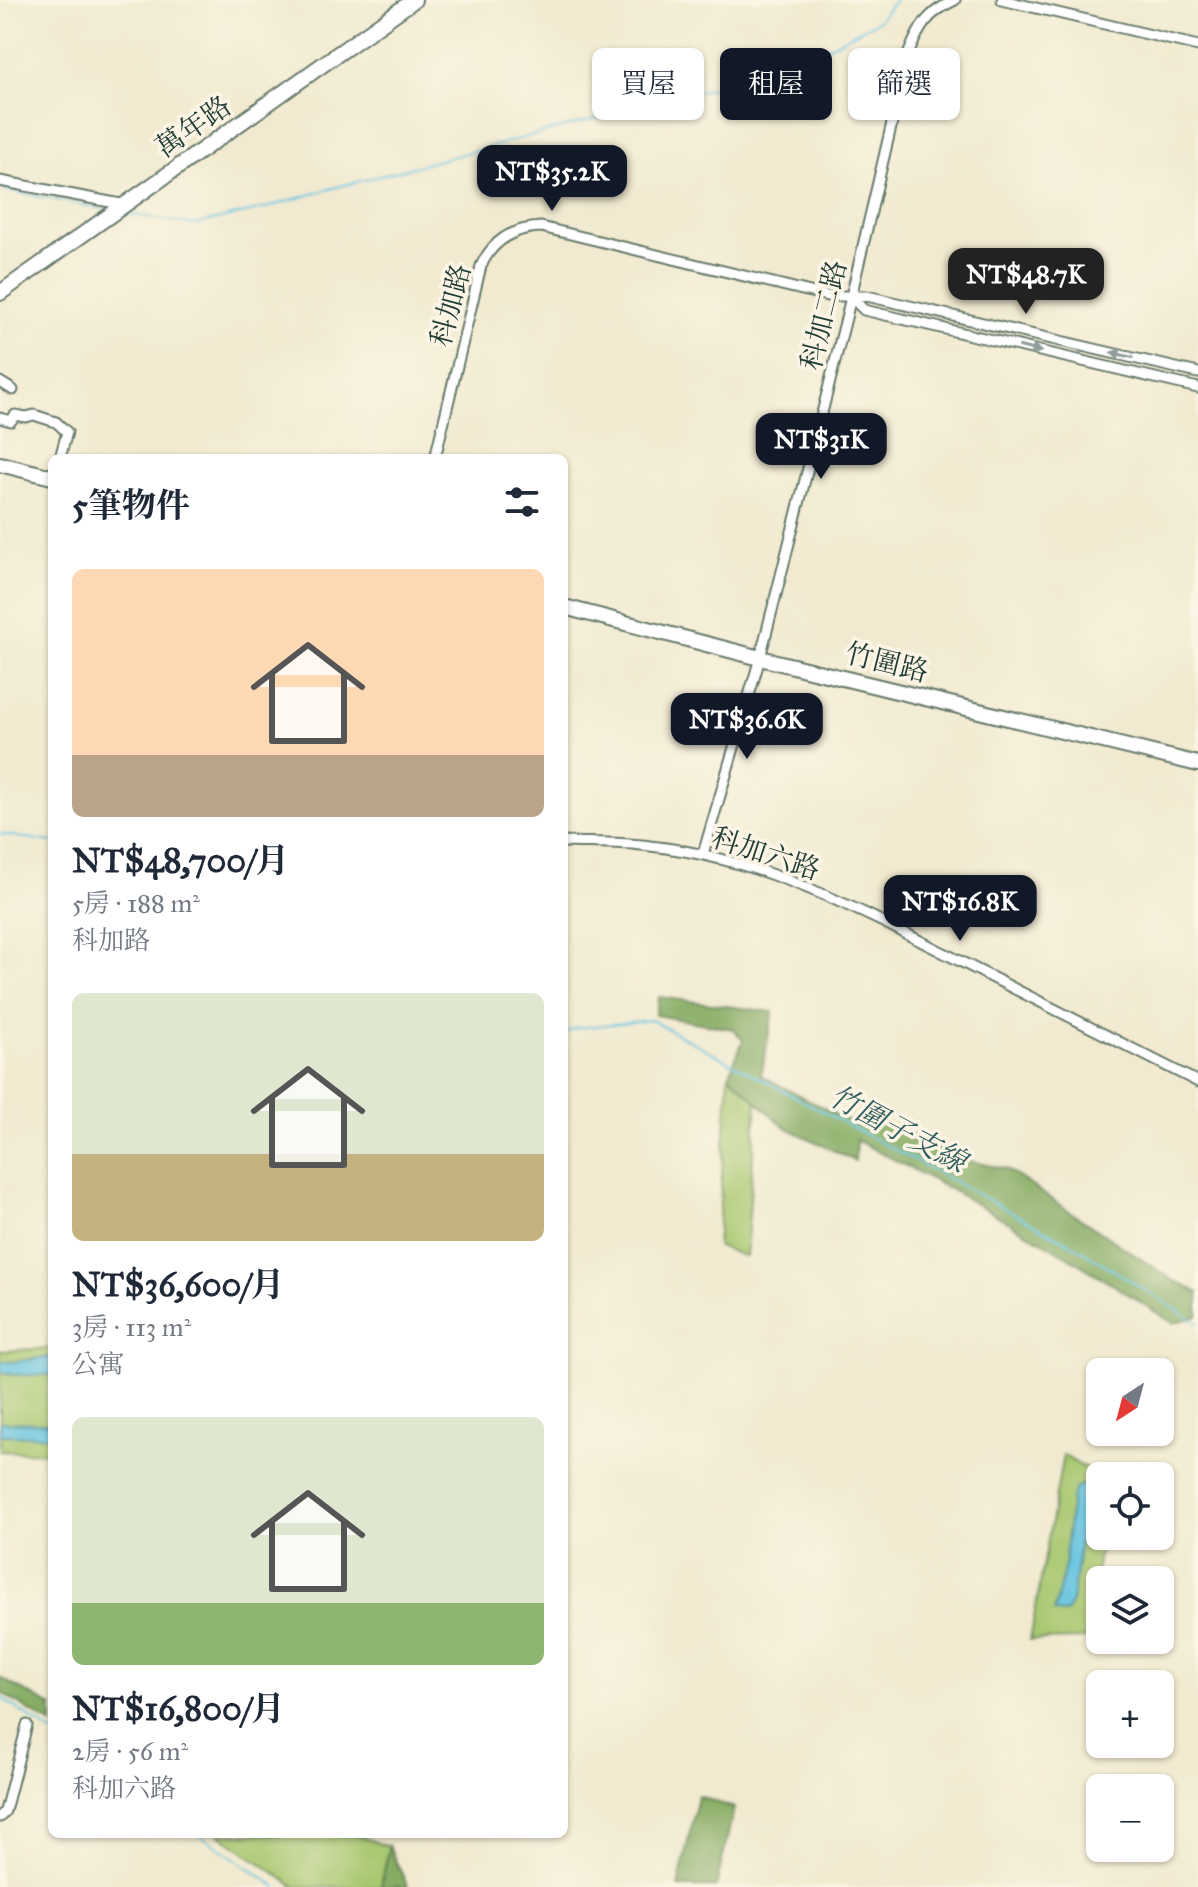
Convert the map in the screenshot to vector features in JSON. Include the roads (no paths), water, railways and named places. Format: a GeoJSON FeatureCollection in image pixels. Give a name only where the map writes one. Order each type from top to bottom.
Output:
{"type":"FeatureCollection","features":[{"type":"Feature","properties":{"kind":"street","name":"萬年路"},"geometry":{"type":"LineString","coordinates":[[0,293],[414,0]]}},
{"type":"Feature","properties":{"kind":"street","name":"科加二路"},"geometry":{"type":"LineString","coordinates":[[703,854],[760,658],[908,55],[924,20],[955,0]]}},
{"type":"Feature","properties":{"kind":"street"},"geometry":{"type":"LineString","coordinates":[[1002,0],[1198,46]]}},
{"type":"Feature","properties":{"kind":"street"},"geometry":{"type":"LineString","coordinates":[[0,181],[120,209]]}},
{"type":"Feature","properties":{"kind":"street","name":"科加路"},"geometry":{"type":"LineString","coordinates":[[436,454],[481,266],[495,244],[516,231],[541,227],[827,296],[867,296],[1198,373]]}},
{"type":"Feature","properties":{"kind":"street","name":"科加路"},"geometry":{"type":"LineString","coordinates":[[851,297],[864,310],[1198,388]]}},
{"type":"Feature","properties":{"kind":"street"},"geometry":{"type":"LineString","coordinates":[[0,382],[13,390]]}},
{"type":"Feature","properties":{"kind":"street"},"geometry":{"type":"LineString","coordinates":[[0,418],[11,421],[15,415],[34,415],[56,422],[67,432],[61,454]]}},
{"type":"Feature","properties":{"kind":"street"},"geometry":{"type":"LineString","coordinates":[[0,464],[48,476]]}},
{"type":"Feature","properties":{"kind":"street","name":"竹圍路"},"geometry":{"type":"LineString","coordinates":[[568,608],[1198,764]]}},
{"type":"Feature","properties":{"kind":"street","name":"科加六路"},"geometry":{"type":"LineString","coordinates":[[568,842],[649,845],[703,854],[791,880],[838,900],[1198,1082]]}},
{"type":"Feature","properties":{"kind":"street"},"geometry":{"type":"LineString","coordinates":[[0,1817],[5,1811],[27,1725]]}},
{"type":"Feature","properties":{"kind":"water"},"geometry":{"type":"Polygon","coordinates":[[[48,1357],[48,1375],[0,1372],[0,1361],[48,1357]]]}},
{"type":"Feature","properties":{"kind":"water"},"geometry":{"type":"Polygon","coordinates":[[[0,1422],[48,1424],[48,1436],[0,1435],[0,1422]]]}},
{"type":"Feature","properties":{"kind":"water"},"geometry":{"type":"Polygon","coordinates":[[[1080,1485],[1086,1486],[1086,1508],[1072,1602],[1066,1613],[1054,1612],[1066,1561],[1075,1489],[1080,1485]]]}},
{"type":"Feature","properties":{"kind":"waterway"},"geometry":{"type":"LineString","coordinates":[[123,213],[194,225],[785,69],[878,21],[895,0]]}},
{"type":"Feature","properties":{"kind":"waterway"},"geometry":{"type":"LineString","coordinates":[[0,189],[105,209]]}},
{"type":"Feature","properties":{"kind":"waterway","name":"竹圍子支線"},"geometry":{"type":"LineString","coordinates":[[0,834],[48,841]]}},
{"type":"Feature","properties":{"kind":"waterway","name":"竹圍子支線"},"geometry":{"type":"LineString","coordinates":[[568,1031],[651,1020],[1075,1246],[1198,1323]]}},
{"type":"Feature","properties":{"kind":"waterway"},"geometry":{"type":"LineString","coordinates":[[0,1697],[48,1730]]}},
{"type":"Feature","properties":{"kind":"waterway"},"geometry":{"type":"LineString","coordinates":[[205,1838],[277,1887]]}}]}
